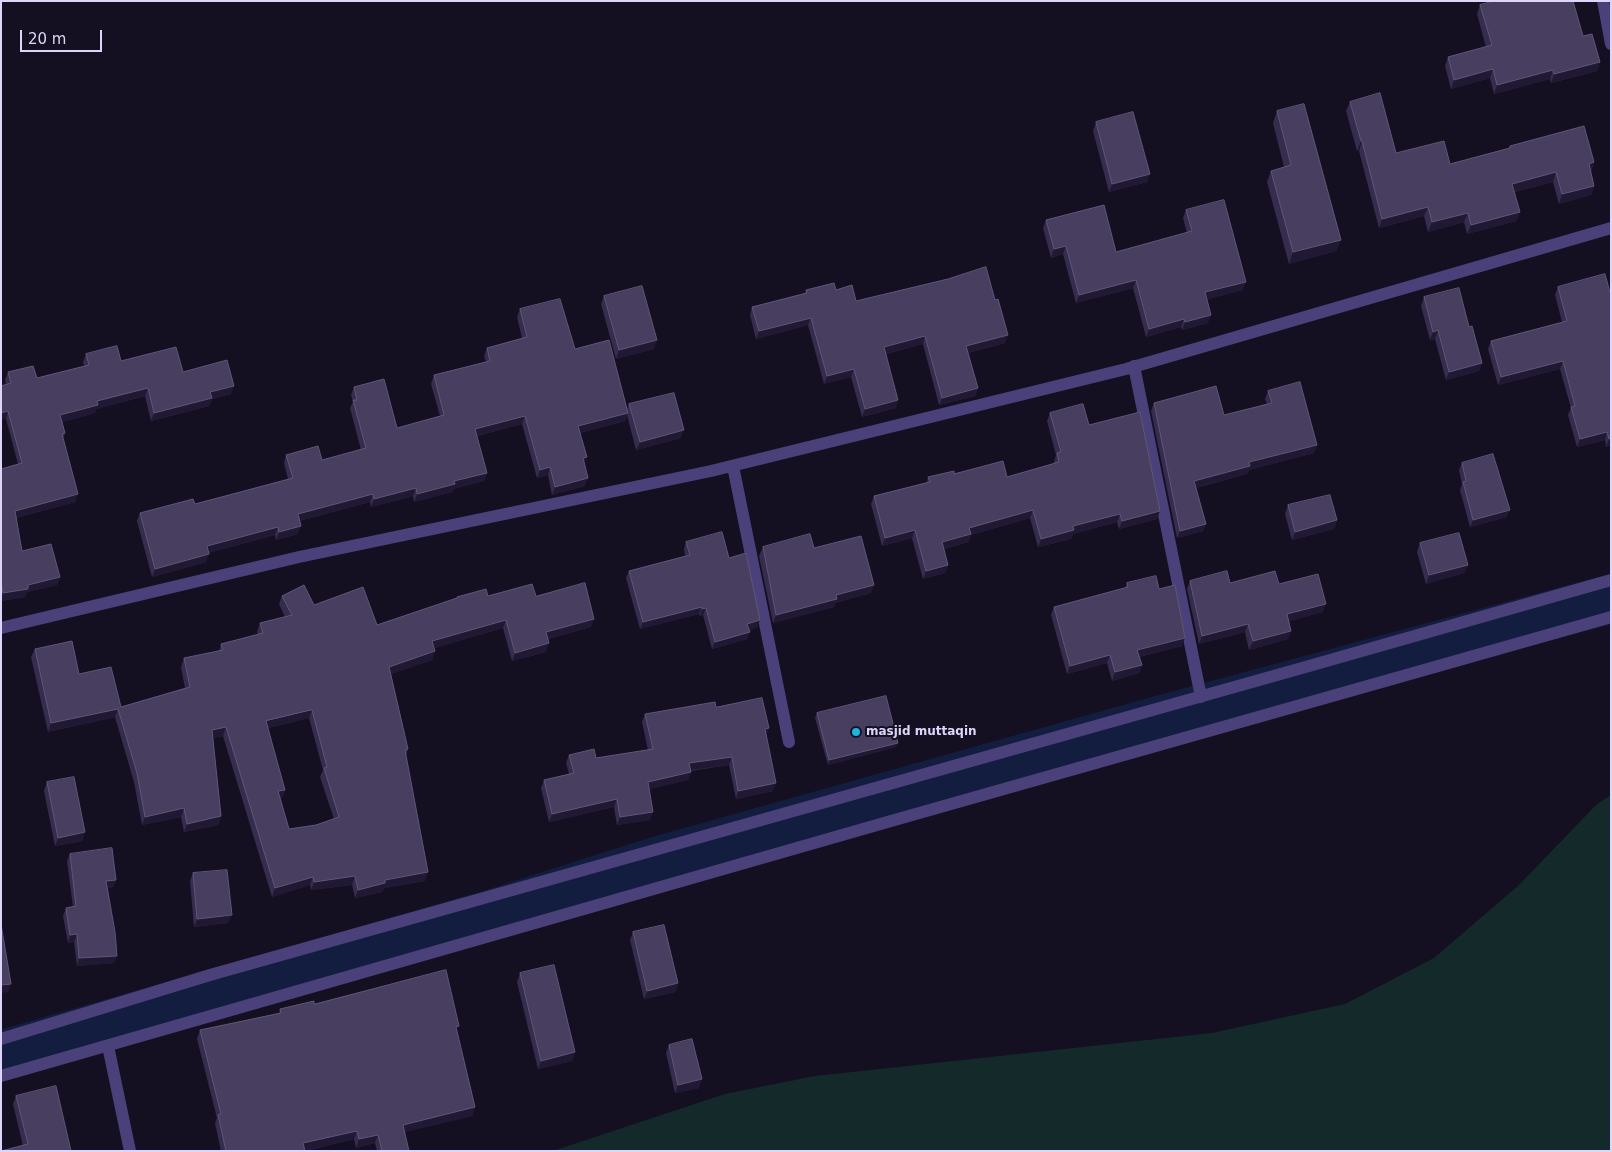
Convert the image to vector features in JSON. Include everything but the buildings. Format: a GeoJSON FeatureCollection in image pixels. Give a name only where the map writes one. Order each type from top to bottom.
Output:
{"type":"FeatureCollection","features":[{"type":"Feature","properties":{"kind":"street"},"geometry":{"type":"LineString","coordinates":[[1603,1],[1611,44]]}},
{"type":"Feature","properties":{"kind":"street"},"geometry":{"type":"LineString","coordinates":[[1,628],[299,557],[732,466],[1134,366],[1611,228]]}},
{"type":"Feature","properties":{"kind":"street"},"geometry":{"type":"LineString","coordinates":[[1134,366],[1201,697]]}},
{"type":"Feature","properties":{"kind":"street"},"geometry":{"type":"LineString","coordinates":[[732,466],[789,742]]}},
{"type":"Feature","properties":{"kind":"street"},"geometry":{"type":"LineString","coordinates":[[1,1039],[210,975],[1611,580]]}},
{"type":"Feature","properties":{"kind":"street"},"geometry":{"type":"LineString","coordinates":[[1,1076],[882,823],[1611,617]]}},
{"type":"Feature","properties":{"kind":"street"},"geometry":{"type":"LineString","coordinates":[[108,1046],[130,1151]]}},
{"type":"Feature","properties":{"kind":"green space"},"geometry":{"type":"Polygon","coordinates":[[[1611,795],[1611,1151],[553,1151],[725,1094],[815,1076],[1212,1033],[1345,1004],[1434,958],[1519,885],[1596,805],[1611,795]]]}},
{"type":"Feature","properties":{"kind":"waterway"},"geometry":{"type":"LineString","coordinates":[[1,1055],[488,915],[657,861],[1160,720],[1611,599]]}},
{"type":"Feature","properties":{"kind":"place","name":"masjid muttaqin"},"geometry":{"type":"Point","coordinates":[856,732]}}]}
